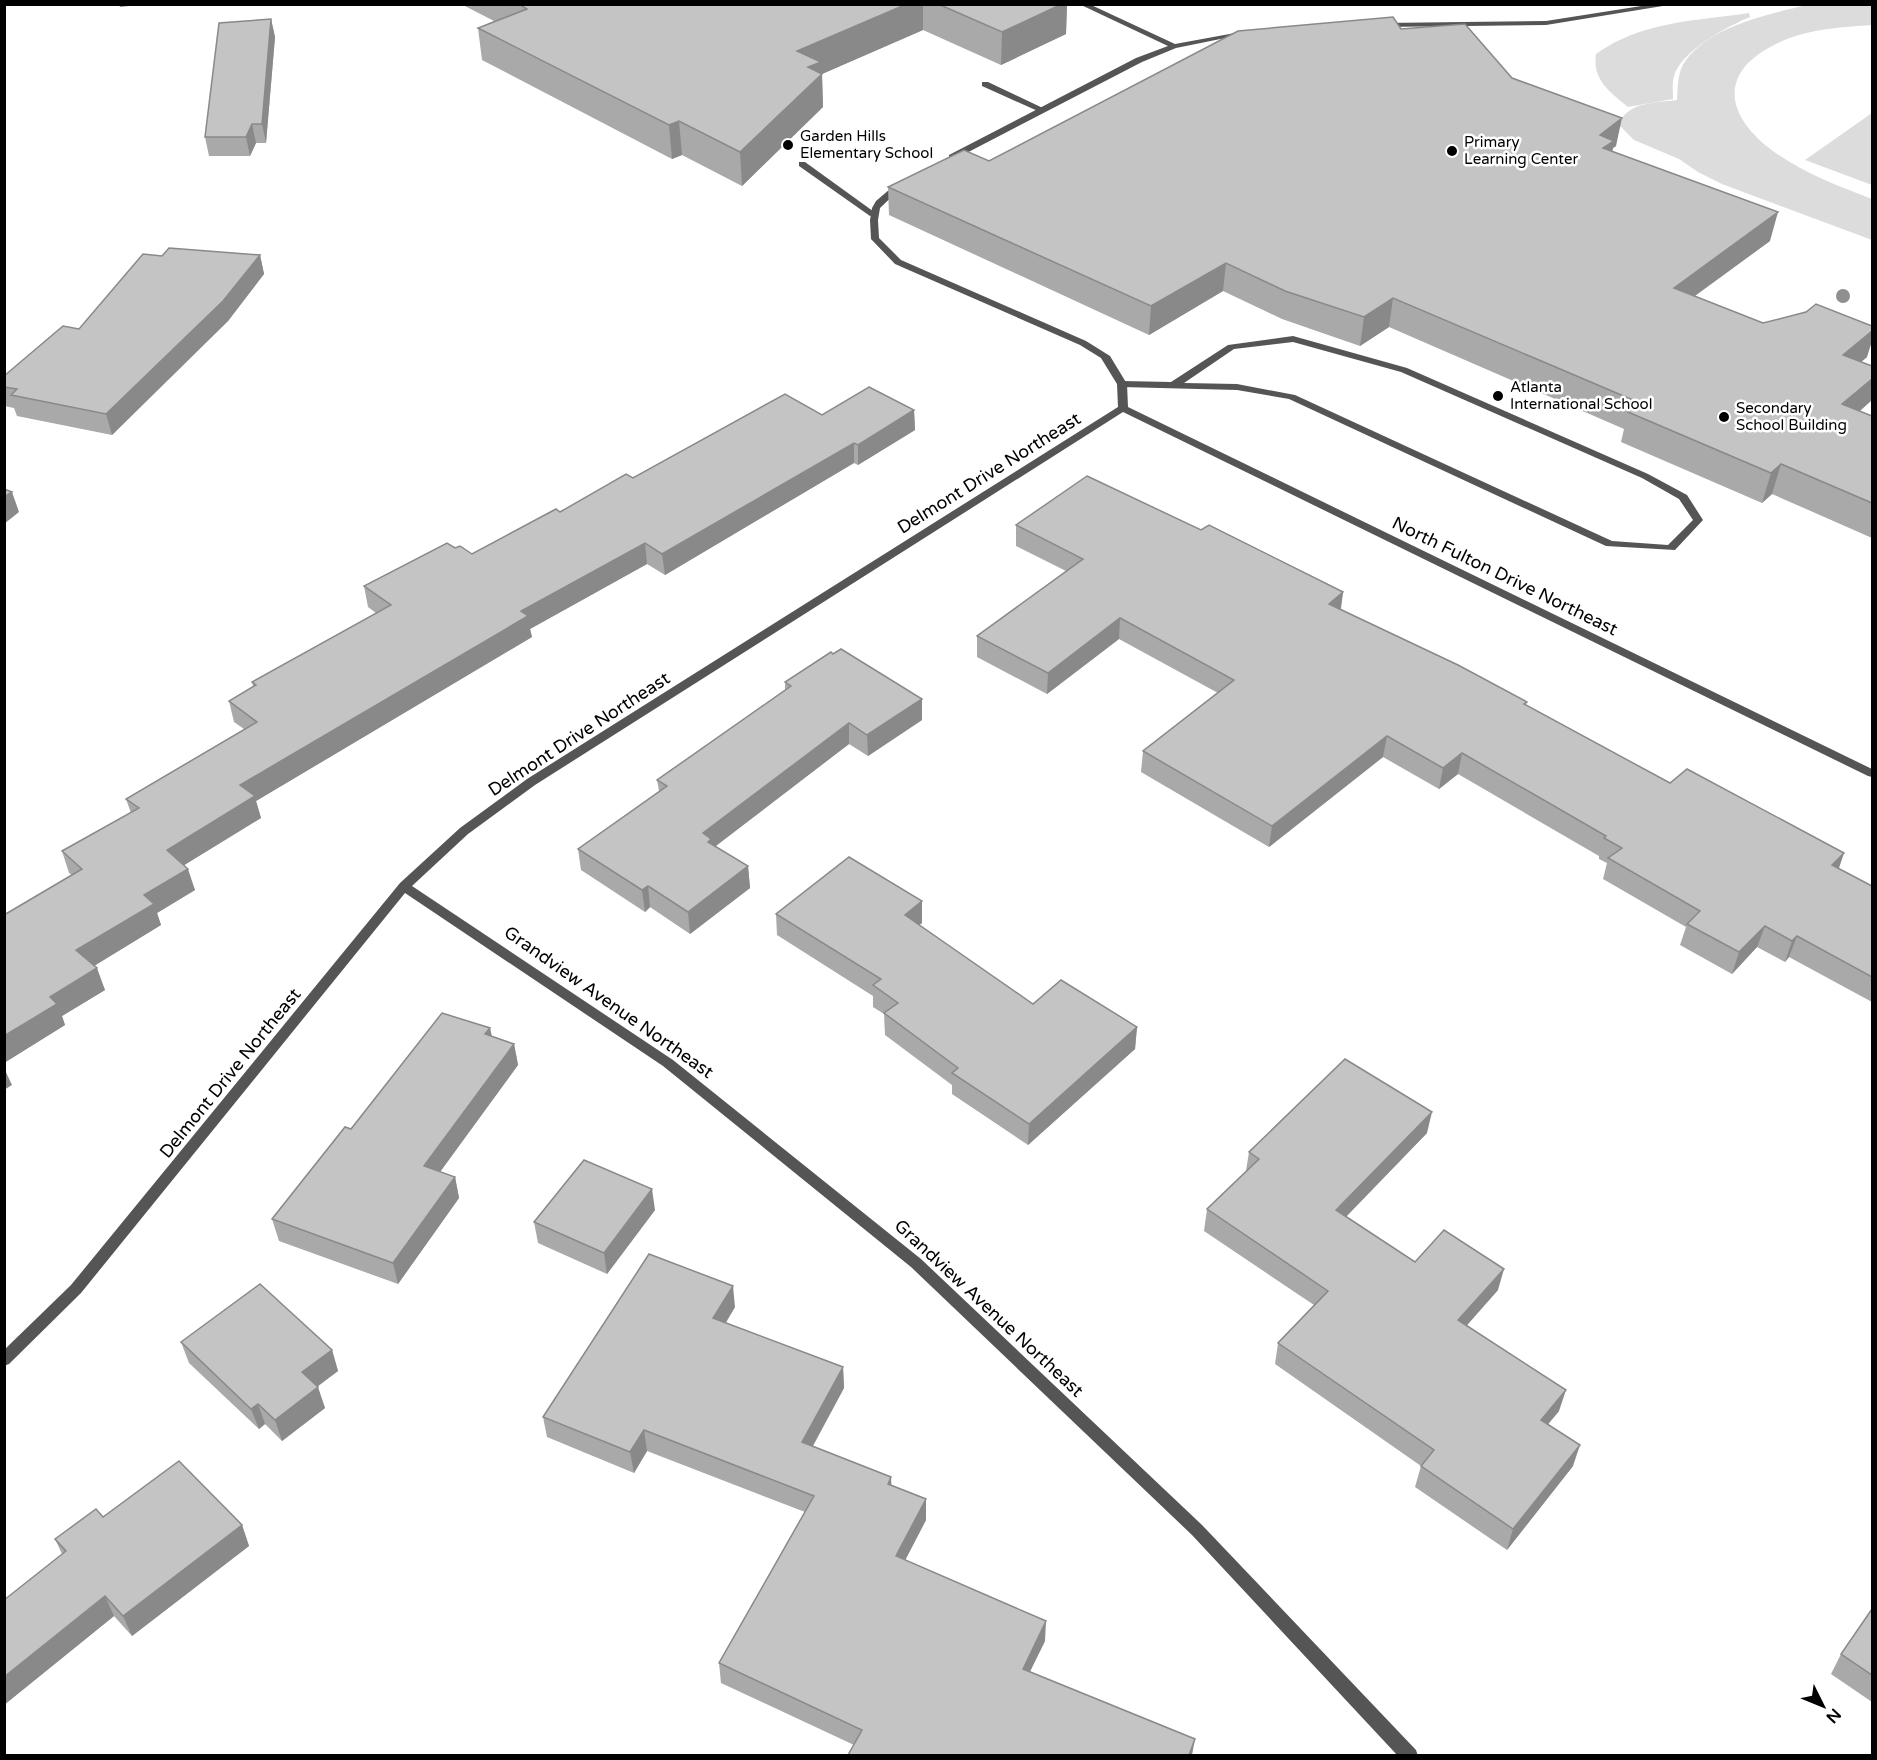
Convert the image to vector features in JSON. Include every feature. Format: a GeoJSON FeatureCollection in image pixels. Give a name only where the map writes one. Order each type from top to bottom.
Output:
{"type":"FeatureCollection","features":[{"type":"Feature","properties":{"kind":"street"},"geometry":{"type":"LineString","coordinates":[[1082,4],[1174,46]]}},
{"type":"Feature","properties":{"kind":"street"},"geometry":{"type":"LineString","coordinates":[[1371,26],[1546,23],[1672,4]]}},
{"type":"Feature","properties":{"kind":"street"},"geometry":{"type":"LineString","coordinates":[[944,162],[1139,60],[1174,46],[1228,35],[1260,32]]}},
{"type":"Feature","properties":{"kind":"street"},"geometry":{"type":"LineString","coordinates":[[985,84],[1043,110]]}},
{"type":"Feature","properties":{"kind":"street"},"geometry":{"type":"LineString","coordinates":[[802,164],[873,214]]}},
{"type":"Feature","properties":{"kind":"street"},"geometry":{"type":"LineString","coordinates":[[914,177],[882,198],[873,214],[875,239],[898,262],[1083,344],[1105,356],[1122,384],[1123,408]]}},
{"type":"Feature","properties":{"kind":"street"},"geometry":{"type":"LineString","coordinates":[[1122,384],[1238,387],[1292,398],[1610,544],[1671,548],[1698,520],[1683,497],[1645,476],[1404,370],[1293,339],[1230,347],[1174,385]]}},
{"type":"Feature","properties":{"kind":"street","name":"North Fulton Drive Northeast"},"geometry":{"type":"LineString","coordinates":[[1123,408],[1872,773]]}},
{"type":"Feature","properties":{"kind":"street","name":"Delmont Drive Northeast"},"geometry":{"type":"LineString","coordinates":[[4,1360],[76,1289],[404,885],[464,831],[531,782],[1123,408]]}},
{"type":"Feature","properties":{"kind":"street","name":"Grandview Avenue Northeast"},"geometry":{"type":"LineString","coordinates":[[404,885],[669,1063],[916,1263],[1197,1530],[1410,1755]]}},
{"type":"Feature","properties":{"kind":"shaded area"},"geometry":{"type":"Polygon","coordinates":[[[1807,5],[1872,5],[1872,25],[1812,32],[1789,38],[1759,54],[1745,67],[1737,80],[1735,94],[1737,108],[1745,123],[1757,137],[1784,159],[1821,178],[1872,199],[1872,240],[1722,184],[1679,159],[1634,140],[1619,125],[1628,111],[1635,107],[1677,100],[1678,79],[1683,65],[1697,48],[1710,38],[1759,17],[1807,5]]]}},
{"type":"Feature","properties":{"kind":"shaded area"},"geometry":{"type":"Polygon","coordinates":[[[1749,13],[1750,17],[1706,40],[1686,57],[1674,76],[1673,99],[1628,107],[1604,85],[1597,71],[1596,54],[1632,35],[1670,24],[1749,13]]]}},
{"type":"Feature","properties":{"kind":"shaded area"},"geometry":{"type":"Polygon","coordinates":[[[1872,113],[1872,185],[1805,160],[1872,113]]]}},
{"type":"Feature","properties":{"kind":"building"},"geometry":{"type":"Polygon","coordinates":[[[519,4],[907,4],[797,51],[821,62],[808,67],[822,74],[740,152],[679,121],[669,125],[478,28],[527,9],[519,4]]]}},
{"type":"Feature","properties":{"kind":"building"},"geometry":{"type":"Polygon","coordinates":[[[938,4],[1062,4],[1002,32],[938,4]]]}},
{"type":"Feature","properties":{"kind":"building"},"geometry":{"type":"Polygon","coordinates":[[[1393,17],[1401,29],[1465,24],[1512,78],[1622,118],[1600,135],[1614,141],[1603,148],[1778,212],[1674,288],[1763,323],[1806,312],[1816,304],[1872,326],[1872,331],[1843,355],[1872,366],[1872,379],[1842,404],[1872,416],[1872,503],[1781,464],[1771,473],[1628,412],[1640,403],[1393,298],[1364,317],[1285,291],[1226,263],[1151,306],[888,187],[964,150],[989,161],[1238,31],[1393,17]]]}},
{"type":"Feature","properties":{"kind":"building"},"geometry":{"type":"Polygon","coordinates":[[[271,19],[262,124],[252,124],[246,137],[205,137],[219,23],[271,19]]]}},
{"type":"Feature","properties":{"kind":"building"},"geometry":{"type":"Polygon","coordinates":[[[169,248],[260,255],[223,301],[106,414],[11,395],[17,389],[4,387],[4,376],[63,326],[79,329],[143,254],[162,256],[169,248]]]}},
{"type":"Feature","properties":{"kind":"building"},"geometry":{"type":"Polygon","coordinates":[[[869,387],[914,410],[858,445],[854,443],[662,554],[645,543],[521,611],[528,616],[240,785],[255,796],[167,850],[188,869],[144,895],[154,904],[76,950],[97,968],[50,997],[57,1004],[4,1036],[4,915],[82,869],[62,851],[139,808],[126,799],[257,722],[229,701],[256,685],[252,682],[391,605],[364,586],[447,543],[455,548],[460,546],[472,554],[556,509],[560,512],[626,474],[633,478],[785,394],[822,415],[869,387]]]}},
{"type":"Feature","properties":{"kind":"building"},"geometry":{"type":"Polygon","coordinates":[[[1087,476],[1201,530],[1209,525],[1343,592],[1329,604],[1458,665],[1527,702],[1524,704],[1670,783],[1687,769],[1844,853],[1832,865],[1872,886],[1872,977],[1797,936],[1792,941],[1765,926],[1739,952],[1687,924],[1700,911],[1608,858],[1622,848],[1604,838],[1606,836],[1462,753],[1443,768],[1387,736],[1272,826],[1143,751],[1234,680],[1120,618],[1048,673],[977,636],[1083,559],[1016,525],[1087,476]]]}},
{"type":"Feature","properties":{"kind":"building"},"geometry":{"type":"Polygon","coordinates":[[[4,489],[12,492],[4,497],[4,489]]]}},
{"type":"Feature","properties":{"kind":"building"},"geometry":{"type":"Polygon","coordinates":[[[841,649],[922,699],[867,735],[849,723],[703,833],[711,839],[708,842],[748,866],[688,912],[648,886],[642,890],[578,849],[667,786],[657,780],[791,686],[785,682],[831,652],[833,654],[841,649]]]}},
{"type":"Feature","properties":{"kind":"building"},"geometry":{"type":"Polygon","coordinates":[[[849,857],[922,901],[905,915],[1033,1004],[1061,980],[1137,1027],[1029,1124],[952,1073],[958,1068],[884,1013],[898,1003],[873,985],[881,979],[776,914],[849,857]]]}},
{"type":"Feature","properties":{"kind":"building"},"geometry":{"type":"Polygon","coordinates":[[[442,1013],[490,1028],[485,1034],[514,1044],[424,1166],[455,1177],[393,1263],[272,1219],[345,1127],[351,1129],[442,1013]]]}},
{"type":"Feature","properties":{"kind":"building"},"geometry":{"type":"Polygon","coordinates":[[[1345,1059],[1432,1112],[1336,1210],[1415,1262],[1444,1230],[1504,1269],[1458,1320],[1566,1390],[1541,1420],[1580,1445],[1513,1529],[1421,1466],[1434,1450],[1278,1343],[1328,1291],[1207,1209],[1259,1159],[1249,1152],[1345,1059]]]}},
{"type":"Feature","properties":{"kind":"building"},"geometry":{"type":"Polygon","coordinates":[[[584,1160],[652,1189],[604,1253],[534,1222],[584,1160]]]}},
{"type":"Feature","properties":{"kind":"building"},"geometry":{"type":"Polygon","coordinates":[[[649,1254],[733,1286],[713,1318],[843,1367],[802,1442],[891,1477],[888,1484],[926,1499],[896,1556],[1046,1621],[1023,1669],[1195,1739],[1189,1755],[848,1755],[862,1730],[719,1663],[814,1496],[644,1430],[630,1452],[543,1417],[649,1254]]]}},
{"type":"Feature","properties":{"kind":"building"},"geometry":{"type":"Polygon","coordinates":[[[260,1284],[332,1350],[302,1372],[318,1387],[275,1420],[258,1404],[251,1409],[181,1342],[260,1284]]]}},
{"type":"Feature","properties":{"kind":"building"},"geometry":{"type":"Polygon","coordinates":[[[179,1461],[242,1525],[123,1616],[105,1596],[4,1677],[4,1600],[66,1551],[55,1539],[96,1509],[103,1517],[179,1461]]]}},
{"type":"Feature","properties":{"kind":"building"},"geometry":{"type":"Polygon","coordinates":[[[1872,1609],[1872,1675],[1841,1654],[1872,1609]]]}},
{"type":"Feature","properties":{"kind":"place","name":"Garden Hills Elementary School"},"geometry":{"type":"Point","coordinates":[788,145]}},
{"type":"Feature","properties":{"kind":"place","name":"Primary Learning Center"},"geometry":{"type":"Point","coordinates":[1452,151]}},
{"type":"Feature","properties":{"kind":"place","name":"Atlanta International School"},"geometry":{"type":"Point","coordinates":[1498,396]}},
{"type":"Feature","properties":{"kind":"place","name":"Secondary School Building"},"geometry":{"type":"Point","coordinates":[1724,417]}}]}
